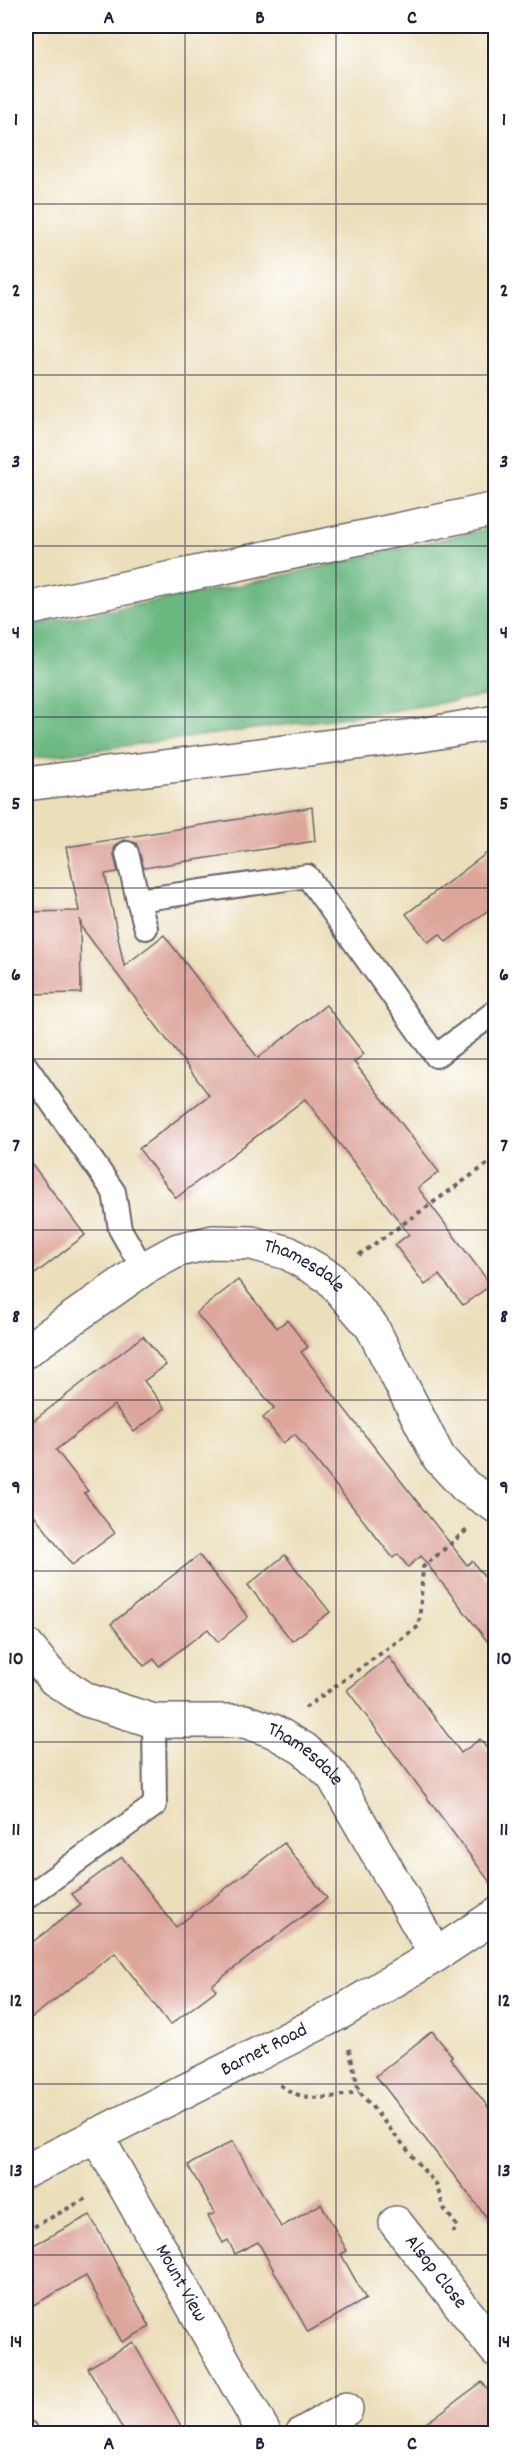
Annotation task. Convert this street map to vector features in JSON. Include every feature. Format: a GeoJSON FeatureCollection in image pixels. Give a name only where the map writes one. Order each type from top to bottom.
{"type":"FeatureCollection","features":[{"type":"Feature","properties":{"kind":"street"},"geometry":{"type":"LineString","coordinates":[[26,609],[495,508]]}},
{"type":"Feature","properties":{"kind":"street"},"geometry":{"type":"LineString","coordinates":[[26,784],[421,735],[495,722]]}},
{"type":"Feature","properties":{"kind":"street","name":"Thamesdale"},"geometry":{"type":"LineString","coordinates":[[26,1351],[143,1269],[178,1250],[213,1242],[252,1243],[288,1253],[329,1277],[372,1327],[439,1458],[466,1487],[495,1506]]}},
{"type":"Feature","properties":{"kind":"street","name":"Thamesdale"},"geometry":{"type":"LineString","coordinates":[[26,1645],[54,1679],[87,1700],[154,1720],[244,1721],[273,1731],[304,1749],[333,1776],[436,1955]]}},
{"type":"Feature","properties":{"kind":"street","name":"Barnet Road"},"geometry":{"type":"LineString","coordinates":[[26,2171],[340,2012],[436,1955],[495,1915]]}},
{"type":"Feature","properties":{"kind":"street","name":"Mount View"},"geometry":{"type":"LineString","coordinates":[[96,2135],[265,2433]]}},
{"type":"Feature","properties":{"kind":"street","name":"Alsop Close"},"geometry":{"type":"LineString","coordinates":[[396,2223],[495,2350]]}},
{"type":"Feature","properties":{"kind":"street"},"geometry":{"type":"LineString","coordinates":[[302,2433],[346,2409]]}},
{"type":"Feature","properties":{"kind":"lane"},"geometry":{"type":"LineString","coordinates":[[127,853],[146,928]]}},
{"type":"Feature","properties":{"kind":"lane"},"geometry":{"type":"LineString","coordinates":[[138,900],[307,876],[436,1056],[495,1011]]}},
{"type":"Feature","properties":{"kind":"lane"},"geometry":{"type":"LineString","coordinates":[[26,1066],[114,1192],[120,1228],[143,1269]]}},
{"type":"Feature","properties":{"kind":"lane"},"geometry":{"type":"LineString","coordinates":[[26,1898],[155,1805],[154,1720]]}},
{"type":"Feature","properties":{"kind":"path"},"geometry":{"type":"LineString","coordinates":[[329,1277],[495,1158]]}},
{"type":"Feature","properties":{"kind":"path"},"geometry":{"type":"LineString","coordinates":[[273,1731],[418,1626],[423,1567],[468,1529]]}},
{"type":"Feature","properties":{"kind":"path"},"geometry":{"type":"LineString","coordinates":[[26,1804],[31,1812]]}},
{"type":"Feature","properties":{"kind":"path"},"geometry":{"type":"LineString","coordinates":[[346,2038],[359,2091],[437,2186],[443,2206],[457,2226],[434,2271]]}},
{"type":"Feature","properties":{"kind":"path"},"geometry":{"type":"LineString","coordinates":[[275,2076],[280,2086],[298,2096],[315,2099],[339,2097],[359,2091]]}},
{"type":"Feature","properties":{"kind":"path"},"geometry":{"type":"LineString","coordinates":[[26,2230],[99,2192]]}},
{"type":"Feature","properties":{"kind":"green space"},"geometry":{"type":"Polygon","coordinates":[[[495,527],[495,694],[390,711],[26,759],[26,626],[242,585],[495,527]]]}},
{"type":"Feature","properties":{"kind":"building"},"geometry":{"type":"Polygon","coordinates":[[[312,807],[315,841],[144,868],[136,843],[125,840],[118,843],[114,849],[114,855],[118,872],[105,874],[124,966],[164,935],[258,1058],[326,1005],[364,1054],[354,1062],[439,1172],[418,1188],[491,1285],[463,1305],[439,1275],[425,1285],[395,1245],[409,1234],[305,1099],[176,1198],[139,1149],[209,1095],[82,928],[80,919],[81,993],[26,994],[26,912],[79,911],[66,847],[312,807]]]}},
{"type":"Feature","properties":{"kind":"building"},"geometry":{"type":"Polygon","coordinates":[[[495,847],[495,905],[446,942],[440,934],[428,942],[406,914],[495,847]]]}},
{"type":"Feature","properties":{"kind":"building"},"geometry":{"type":"Polygon","coordinates":[[[26,1156],[85,1235],[26,1281],[26,1156]]]}},
{"type":"Feature","properties":{"kind":"building"},"geometry":{"type":"Polygon","coordinates":[[[238,1280],[277,1328],[287,1320],[308,1347],[301,1352],[328,1388],[467,1565],[472,1561],[495,1590],[495,1651],[421,1556],[408,1567],[398,1554],[393,1558],[295,1434],[283,1443],[263,1418],[274,1408],[196,1313],[238,1280]]]}},
{"type":"Feature","properties":{"kind":"building"},"geometry":{"type":"Polygon","coordinates":[[[143,1336],[166,1365],[144,1381],[165,1408],[134,1432],[114,1405],[56,1450],[88,1491],[84,1493],[115,1533],[72,1565],[26,1504],[26,1411],[33,1421],[143,1336]]]}},
{"type":"Feature","properties":{"kind":"building"},"geometry":{"type":"Polygon","coordinates":[[[199,1555],[248,1617],[218,1642],[208,1629],[159,1666],[154,1659],[144,1666],[111,1624],[199,1555]]]}},
{"type":"Feature","properties":{"kind":"building"},"geometry":{"type":"Polygon","coordinates":[[[285,1555],[330,1612],[292,1641],[248,1585],[285,1555]]]}},
{"type":"Feature","properties":{"kind":"building"},"geometry":{"type":"Polygon","coordinates":[[[389,1657],[461,1753],[480,1739],[495,1760],[495,1889],[347,1690],[389,1657]]]}},
{"type":"Feature","properties":{"kind":"building"},"geometry":{"type":"Polygon","coordinates":[[[284,1843],[327,1898],[212,1985],[216,1990],[170,2025],[115,1953],[26,2022],[26,1947],[81,1905],[72,1894],[122,1857],[176,1927],[284,1843]]]}},
{"type":"Feature","properties":{"kind":"building"},"geometry":{"type":"Polygon","coordinates":[[[432,2031],[495,2116],[495,2228],[376,2076],[432,2031]]]}},
{"type":"Feature","properties":{"kind":"building"},"geometry":{"type":"Polygon","coordinates":[[[233,2141],[281,2227],[321,2204],[347,2251],[341,2254],[366,2299],[308,2332],[258,2242],[235,2254],[228,2240],[223,2243],[208,2216],[215,2213],[188,2165],[233,2141]]]}},
{"type":"Feature","properties":{"kind":"building"},"geometry":{"type":"Polygon","coordinates":[[[90,2215],[150,2327],[122,2342],[86,2276],[26,2309],[26,2249],[90,2215]]]}},
{"type":"Feature","properties":{"kind":"building"},"geometry":{"type":"Polygon","coordinates":[[[133,2342],[185,2433],[125,2433],[88,2368],[133,2342]]]}},
{"type":"Feature","properties":{"kind":"building"},"geometry":{"type":"Polygon","coordinates":[[[482,2382],[495,2400],[495,2433],[413,2433],[482,2382]]]}}]}
